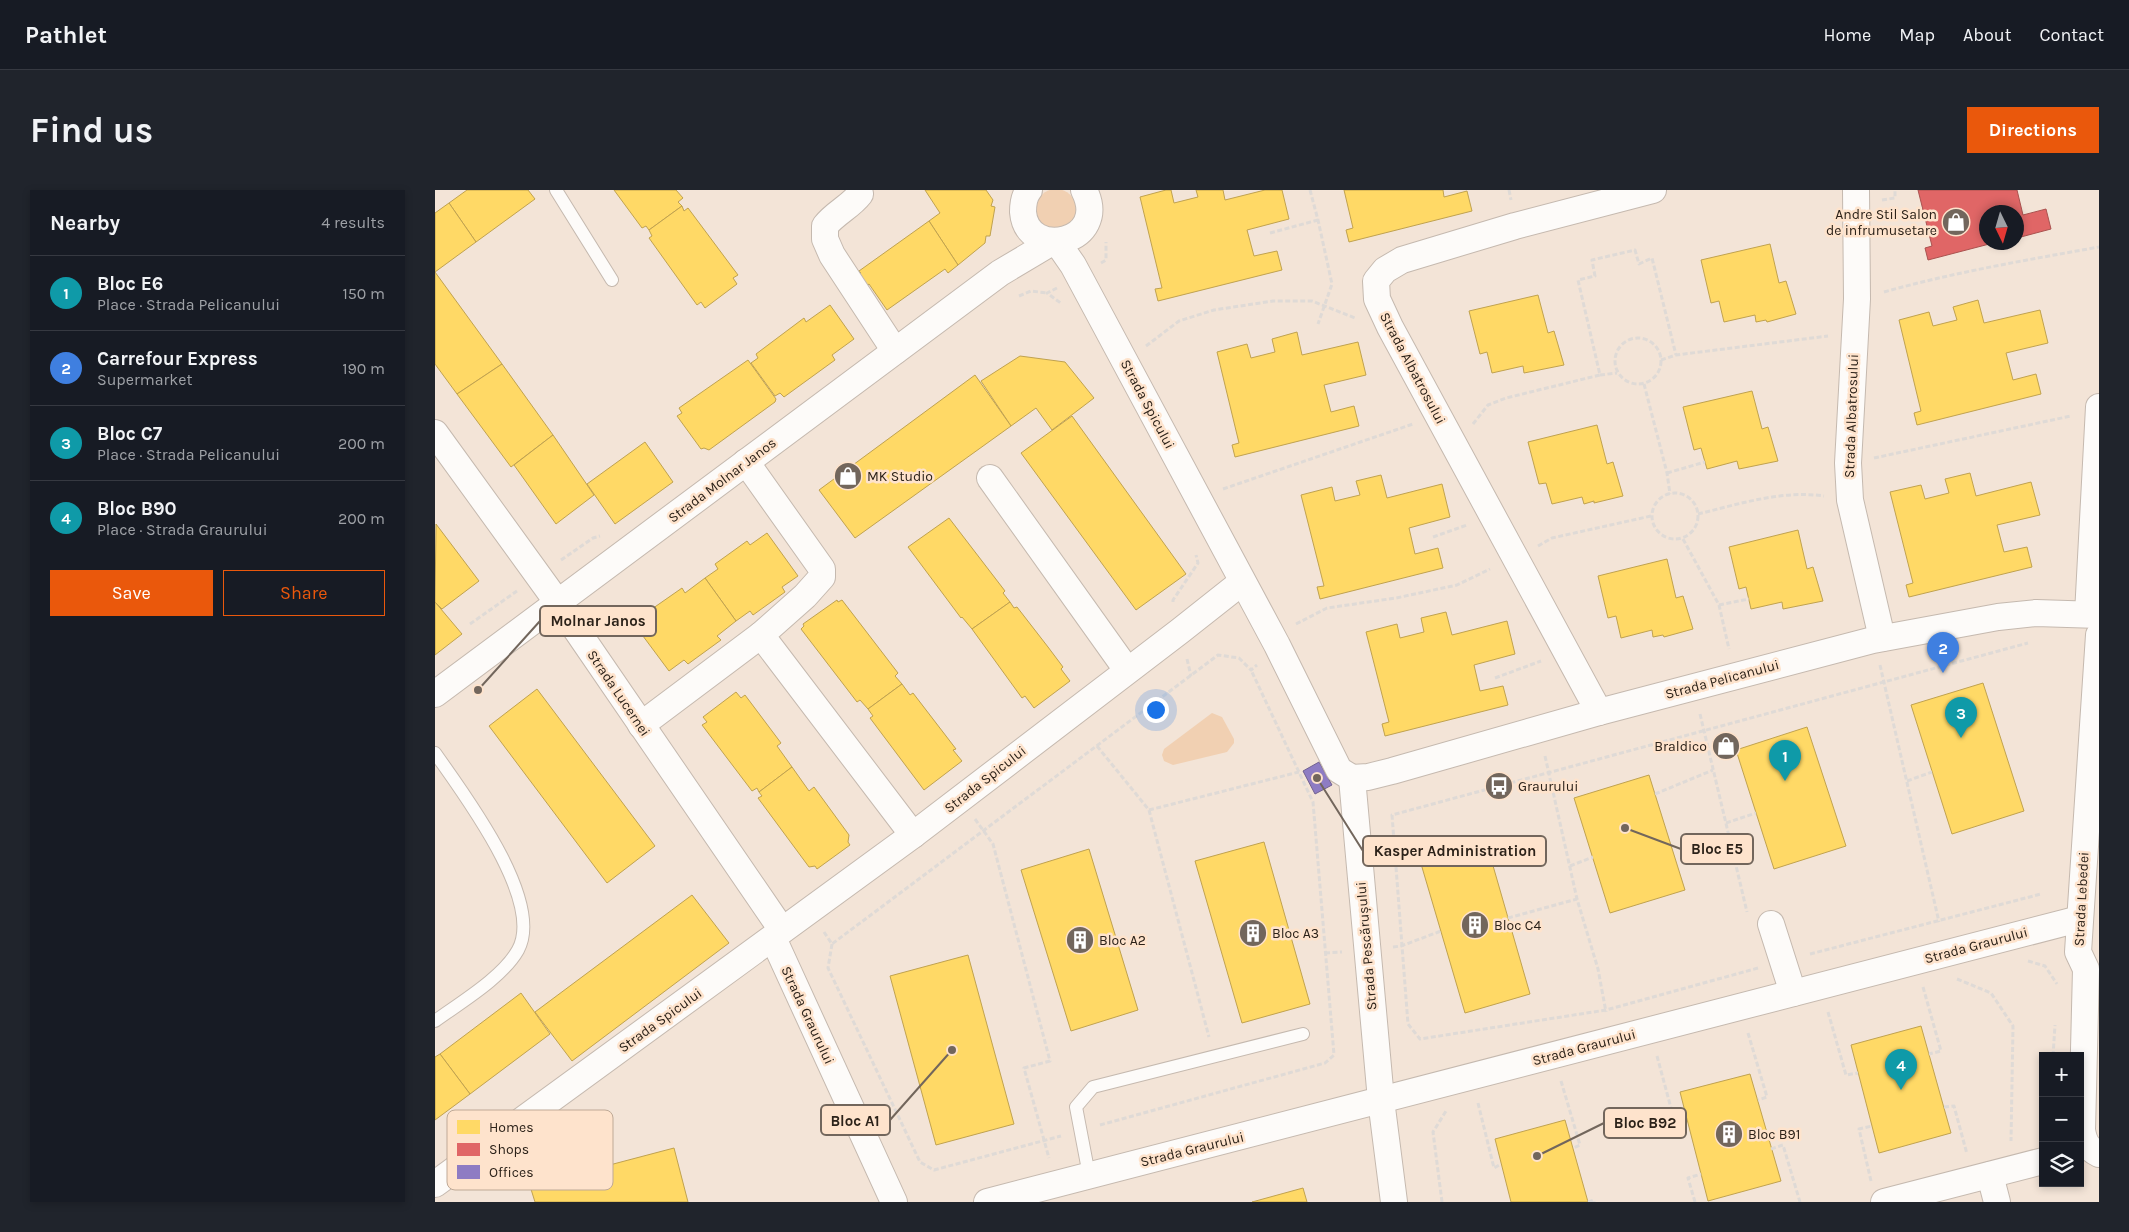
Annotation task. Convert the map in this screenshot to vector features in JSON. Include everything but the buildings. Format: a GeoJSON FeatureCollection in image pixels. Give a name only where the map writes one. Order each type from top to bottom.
{"type":"FeatureCollection","features":[{"type":"Feature","properties":{"kind":"street"},"geometry":{"type":"LineString","coordinates":[[859,190],[860,194],[853,203],[832,217],[825,226],[825,238],[832,255],[895,351]]}},
{"type":"Feature","properties":{"kind":"street","name":"Strada Albatrosului"},"geometry":{"type":"LineString","coordinates":[[1599,712],[1390,327],[1377,299],[1376,281],[1385,270],[1402,260],[1515,226],[1653,190]]}},
{"type":"Feature","properties":{"kind":"street","name":"Strada Albatrosului"},"geometry":{"type":"LineString","coordinates":[[1857,190],[1857,299],[1853,333],[1848,463],[1849,500],[1878,639]]}},
{"type":"Feature","properties":{"kind":"street"},"geometry":{"type":"LineString","coordinates":[[1073,265],[1083,229],[1088,220],[1088,193]]}},
{"type":"Feature","properties":{"kind":"street"},"geometry":{"type":"LineString","coordinates":[[1026,197],[1027,224],[1033,233],[1054,242]]}},
{"type":"Feature","properties":{"kind":"street"},"geometry":{"type":"LineString","coordinates":[[1009,266],[1026,197]]}},
{"type":"Feature","properties":{"kind":"street","name":"Strada Molnar Janos"},"geometry":{"type":"LineString","coordinates":[[435,694],[1009,266],[1054,242],[1067,240],[1083,229]]}},
{"type":"Feature","properties":{"kind":"street","name":"Strada Spicului"},"geometry":{"type":"LineString","coordinates":[[537,1110],[913,836],[1242,582],[1073,265],[1054,242]]}},
{"type":"Feature","properties":{"kind":"street","name":"Strada Lebedei"},"geometry":{"type":"LineString","coordinates":[[2090,1152],[2084,1141],[2082,1130],[2086,969],[2078,952],[2095,621],[2099,409]]}},
{"type":"Feature","properties":{"kind":"street","name":"Strada Lucernei"},"geometry":{"type":"LineString","coordinates":[[435,433],[558,603],[641,725],[778,934]]}},
{"type":"Feature","properties":{"kind":"street"},"geometry":{"type":"LineString","coordinates":[[641,725],[761,635],[805,596],[822,578],[821,569],[746,462]]}},
{"type":"Feature","properties":{"kind":"street"},"geometry":{"type":"LineString","coordinates":[[990,478],[1127,670]]}},
{"type":"Feature","properties":{"kind":"street"},"geometry":{"type":"LineString","coordinates":[[1242,582],[1277,645],[1339,770],[1352,778]]}},
{"type":"Feature","properties":{"kind":"street","name":"Strada Pelicanului"},"geometry":{"type":"LineString","coordinates":[[1352,778],[1368,777],[1393,771],[1599,712],[1878,639],[2037,613],[2095,621]]}},
{"type":"Feature","properties":{"kind":"street"},"geometry":{"type":"LineString","coordinates":[[761,635],[913,836]]}},
{"type":"Feature","properties":{"kind":"street","name":"Strada Pescărușului"},"geometry":{"type":"LineString","coordinates":[[1352,778],[1381,1100],[1395,1202]]}},
{"type":"Feature","properties":{"kind":"street","name":"Strada Graurului"},"geometry":{"type":"LineString","coordinates":[[987,1202],[1916,961],[1953,964],[2079,919]]}},
{"type":"Feature","properties":{"kind":"street"},"geometry":{"type":"LineString","coordinates":[[1760,922],[1782,961],[1793,993]]}},
{"type":"Feature","properties":{"kind":"street","name":"Strada Graurului"},"geometry":{"type":"LineString","coordinates":[[778,934],[894,1202]]}},
{"type":"Feature","properties":{"kind":"street"},"geometry":{"type":"LineString","coordinates":[[1878,1193],[1991,1174],[2039,1162]]}},
{"type":"Feature","properties":{"kind":"street"},"geometry":{"type":"LineString","coordinates":[[1991,1174],[1997,1202]]}},
{"type":"Feature","properties":{"kind":"street","name":"Strada Spicului"},"geometry":{"type":"LineString","coordinates":[[435,1184],[447,1175]]}},
{"type":"Feature","properties":{"kind":"lane"},"geometry":{"type":"LineString","coordinates":[[556,190],[612,280]]}},
{"type":"Feature","properties":{"kind":"lane"},"geometry":{"type":"LineString","coordinates":[[435,754],[464,794],[495,844],[518,893],[524,920],[519,948],[503,970],[435,1021]]}},
{"type":"Feature","properties":{"kind":"lane"},"geometry":{"type":"LineString","coordinates":[[1089,1175],[1079,1131],[1076,1107],[1093,1087],[1303,1034]]}},
{"type":"Feature","properties":{"kind":"path"},"geometry":{"type":"LineString","coordinates":[[1310,190],[1332,284],[1318,324]]}},
{"type":"Feature","properties":{"kind":"path"},"geometry":{"type":"LineString","coordinates":[[1270,233],[1318,220]]}},
{"type":"Feature","properties":{"kind":"path"},"geometry":{"type":"LineString","coordinates":[[1857,299],[1923,281],[2099,247]]}},
{"type":"Feature","properties":{"kind":"path"},"geometry":{"type":"LineString","coordinates":[[1600,375],[1578,280],[1595,276],[1592,260],[1635,250],[1639,264],[1652,258],[1676,355]]}},
{"type":"Feature","properties":{"kind":"path"},"geometry":{"type":"LineString","coordinates":[[1125,362],[1179,321],[1214,310],[1273,301],[1312,301],[1355,318],[1390,327]]}},
{"type":"Feature","properties":{"kind":"path"},"geometry":{"type":"LineString","coordinates":[[1661,360],[1676,355],[1853,333]]}},
{"type":"Feature","properties":{"kind":"path"},"geometry":{"type":"LineString","coordinates":[[1643,338],[1650,341],[1660,353],[1661,360],[1657,375],[1644,384],[1629,383],[1617,373],[1614,366],[1616,350],[1627,340],[1643,338]]}},
{"type":"Feature","properties":{"kind":"path"},"geometry":{"type":"LineString","coordinates":[[1455,447],[1488,405],[1513,396],[1600,375],[1617,373]]}},
{"type":"Feature","properties":{"kind":"path"},"geometry":{"type":"LineString","coordinates":[[1644,384],[1667,473],[1670,494]]}},
{"type":"Feature","properties":{"kind":"path"},"geometry":{"type":"LineString","coordinates":[[1848,463],[2099,409]]}},
{"type":"Feature","properties":{"kind":"path"},"geometry":{"type":"LineString","coordinates":[[1198,498],[1437,415]]}},
{"type":"Feature","properties":{"kind":"path"},"geometry":{"type":"LineString","coordinates":[[1667,473],[1705,462]]}},
{"type":"Feature","properties":{"kind":"path"},"geometry":{"type":"LineString","coordinates":[[1678,493],[1685,496],[1696,506],[1698,514],[1695,529],[1683,539],[1675,540],[1661,535],[1655,530],[1651,516],[1657,501],[1670,494],[1678,493]]}},
{"type":"Feature","properties":{"kind":"path"},"geometry":{"type":"LineString","coordinates":[[1698,514],[1747,502],[1801,494],[1849,500]]}},
{"type":"Feature","properties":{"kind":"path"},"geometry":{"type":"LineString","coordinates":[[1433,537],[1491,516]]}},
{"type":"Feature","properties":{"kind":"path"},"geometry":{"type":"LineString","coordinates":[[1251,670],[1297,624],[1327,608],[1396,598],[1457,585],[1552,538],[1651,516]]}},
{"type":"Feature","properties":{"kind":"path"},"geometry":{"type":"LineString","coordinates":[[1683,539],[1719,605],[1731,658],[1729,677]]}},
{"type":"Feature","properties":{"kind":"path"},"geometry":{"type":"LineString","coordinates":[[1719,605],[1749,599]]}},
{"type":"Feature","properties":{"kind":"path"},"geometry":{"type":"LineString","coordinates":[[1878,639],[1884,682],[1939,921],[1953,964],[1951,976],[1991,993],[2013,1026],[1991,1174]]}},
{"type":"Feature","properties":{"kind":"path"},"geometry":{"type":"LineString","coordinates":[[2036,641],[1392,815],[1408,1024],[1420,1040],[1606,1010],[1782,961],[2041,894]]}},
{"type":"Feature","properties":{"kind":"path"},"geometry":{"type":"LineString","coordinates":[[1495,678],[1567,652]]}},
{"type":"Feature","properties":{"kind":"path"},"geometry":{"type":"LineString","coordinates":[[1217,655],[1239,658],[1251,670],[1313,802],[1334,1055],[1325,1063],[934,1170],[920,1162],[828,968],[832,944],[1217,655]]}},
{"type":"Feature","properties":{"kind":"path"},"geometry":{"type":"LineString","coordinates":[[1693,687],[1726,823],[1760,922]]}},
{"type":"Feature","properties":{"kind":"path"},"geometry":{"type":"LineString","coordinates":[[1539,729],[1577,898],[1598,969],[1612,1040]]}},
{"type":"Feature","properties":{"kind":"path"},"geometry":{"type":"LineString","coordinates":[[1097,746],[1149,810],[1215,1057]]}},
{"type":"Feature","properties":{"kind":"path"},"geometry":{"type":"LineString","coordinates":[[1655,794],[1713,770]]}},
{"type":"Feature","properties":{"kind":"path"},"geometry":{"type":"LineString","coordinates":[[1149,810],[1299,772]]}},
{"type":"Feature","properties":{"kind":"path"},"geometry":{"type":"LineString","coordinates":[[1907,781],[1932,772]]}},
{"type":"Feature","properties":{"kind":"path"},"geometry":{"type":"LineString","coordinates":[[960,799],[993,844],[1050,1061],[1023,1068],[1056,1184]]}},
{"type":"Feature","properties":{"kind":"path"},"geometry":{"type":"LineString","coordinates":[[1726,823],[1756,813]]}},
{"type":"Feature","properties":{"kind":"path"},"geometry":{"type":"LineString","coordinates":[[1570,866],[1593,858]]}},
{"type":"Feature","properties":{"kind":"path"},"geometry":{"type":"LineString","coordinates":[[1508,918],[1577,898]]}},
{"type":"Feature","properties":{"kind":"path"},"geometry":{"type":"LineString","coordinates":[[809,911],[832,944]]}},
{"type":"Feature","properties":{"kind":"path"},"geometry":{"type":"LineString","coordinates":[[2019,958],[2045,966],[2058,985]]}},
{"type":"Feature","properties":{"kind":"path"},"geometry":{"type":"LineString","coordinates":[[1916,961],[1941,1051],[1929,1054]]}},
{"type":"Feature","properties":{"kind":"path"},"geometry":{"type":"LineString","coordinates":[[1823,985],[1827,1008],[1846,1075],[1858,1073]]}},
{"type":"Feature","properties":{"kind":"path"},"geometry":{"type":"LineString","coordinates":[[1742,1006],[1767,1097],[1757,1100]]}},
{"type":"Feature","properties":{"kind":"path"},"geometry":{"type":"LineString","coordinates":[[2053,1052],[2055,1020]]}},
{"type":"Feature","properties":{"kind":"path"},"geometry":{"type":"LineString","coordinates":[[1651,1030],[1675,1123],[1687,1120]]}},
{"type":"Feature","properties":{"kind":"path"},"geometry":{"type":"LineString","coordinates":[[1551,1081],[1561,1078],[1580,1145],[1573,1148]]}},
{"type":"Feature","properties":{"kind":"path"},"geometry":{"type":"LineString","coordinates":[[1469,1102],[1477,1099],[1494,1168],[1501,1164]]}},
{"type":"Feature","properties":{"kind":"path"},"geometry":{"type":"LineString","coordinates":[[1440,1108],[1449,1106]]}},
{"type":"Feature","properties":{"kind":"path"},"geometry":{"type":"LineString","coordinates":[[1944,1108],[1954,1106],[1991,1174]]}},
{"type":"Feature","properties":{"kind":"path"},"geometry":{"type":"LineString","coordinates":[[1442,1202],[1433,1132],[1446,1111],[1454,1108]]}},
{"type":"Feature","properties":{"kind":"path"},"geometry":{"type":"LineString","coordinates":[[1872,1126],[1859,1129],[1878,1193]]}},
{"type":"Feature","properties":{"kind":"path"},"geometry":{"type":"LineString","coordinates":[[1771,1149],[1783,1145],[1800,1202]]}},
{"type":"Feature","properties":{"kind":"path"},"geometry":{"type":"LineString","coordinates":[[1695,1202],[1688,1178],[1701,1174]]}},
{"type":"Feature","properties":{"kind":"path"},"geometry":{"type":"LineString","coordinates":[[1588,1202],[1594,1200],[1594,1202]]}},
{"type":"Feature","properties":{"kind":"shaded area"},"geometry":{"type":"Polygon","coordinates":[[[1060,189],[1067,192],[1073,198],[1076,209],[1075,217],[1067,226],[1060,229],[1052,229],[1045,226],[1037,217],[1036,205],[1039,198],[1048,190],[1060,189]]]}},
{"type":"Feature","properties":{"kind":"shaded area"},"geometry":{"type":"Polygon","coordinates":[[[1212,713],[1222,717],[1234,739],[1234,743],[1227,752],[1173,765],[1164,761],[1162,755],[1164,749],[1212,713]]]}},
{"type":"Feature","properties":{"kind":"place","name":"Andre Stil Salon de infrumusetare"},"geometry":{"type":"Point","coordinates":[1956,222]}},
{"type":"Feature","properties":{"kind":"place","name":"MK Studio"},"geometry":{"type":"Point","coordinates":[848,476]}},
{"type":"Feature","properties":{"kind":"place","name":"Carrefour Express"},"geometry":{"type":"Point","coordinates":[1943,673]}},
{"type":"Feature","properties":{"kind":"place","name":"Molnar Janos"},"geometry":{"type":"Point","coordinates":[478,690]}},
{"type":"Feature","properties":{"kind":"place","name":"Bloc C7"},"geometry":{"type":"Point","coordinates":[1961,738]}},
{"type":"Feature","properties":{"kind":"place","name":"Braldico"},"geometry":{"type":"Point","coordinates":[1726,746]}},
{"type":"Feature","properties":{"kind":"place","name":"Kasper Administration"},"geometry":{"type":"Point","coordinates":[1317,778]}},
{"type":"Feature","properties":{"kind":"place","name":"Bloc E6"},"geometry":{"type":"Point","coordinates":[1785,781]}},
{"type":"Feature","properties":{"kind":"place","name":"Graurului"},"geometry":{"type":"Point","coordinates":[1499,786]}},
{"type":"Feature","properties":{"kind":"place","name":"Bloc E5"},"geometry":{"type":"Point","coordinates":[1625,828]}},
{"type":"Feature","properties":{"kind":"place","name":"Bloc C4"},"geometry":{"type":"Point","coordinates":[1475,925]}},
{"type":"Feature","properties":{"kind":"place","name":"Bloc A3"},"geometry":{"type":"Point","coordinates":[1253,933]}},
{"type":"Feature","properties":{"kind":"place","name":"Bloc A2"},"geometry":{"type":"Point","coordinates":[1080,940]}},
{"type":"Feature","properties":{"kind":"place","name":"Bloc A1"},"geometry":{"type":"Point","coordinates":[952,1050]}},
{"type":"Feature","properties":{"kind":"place","name":"Bloc B90"},"geometry":{"type":"Point","coordinates":[1901,1090]}},
{"type":"Feature","properties":{"kind":"place","name":"Bloc B91"},"geometry":{"type":"Point","coordinates":[1729,1134]}},
{"type":"Feature","properties":{"kind":"place","name":"Bloc B92"},"geometry":{"type":"Point","coordinates":[1537,1156]}}]}
